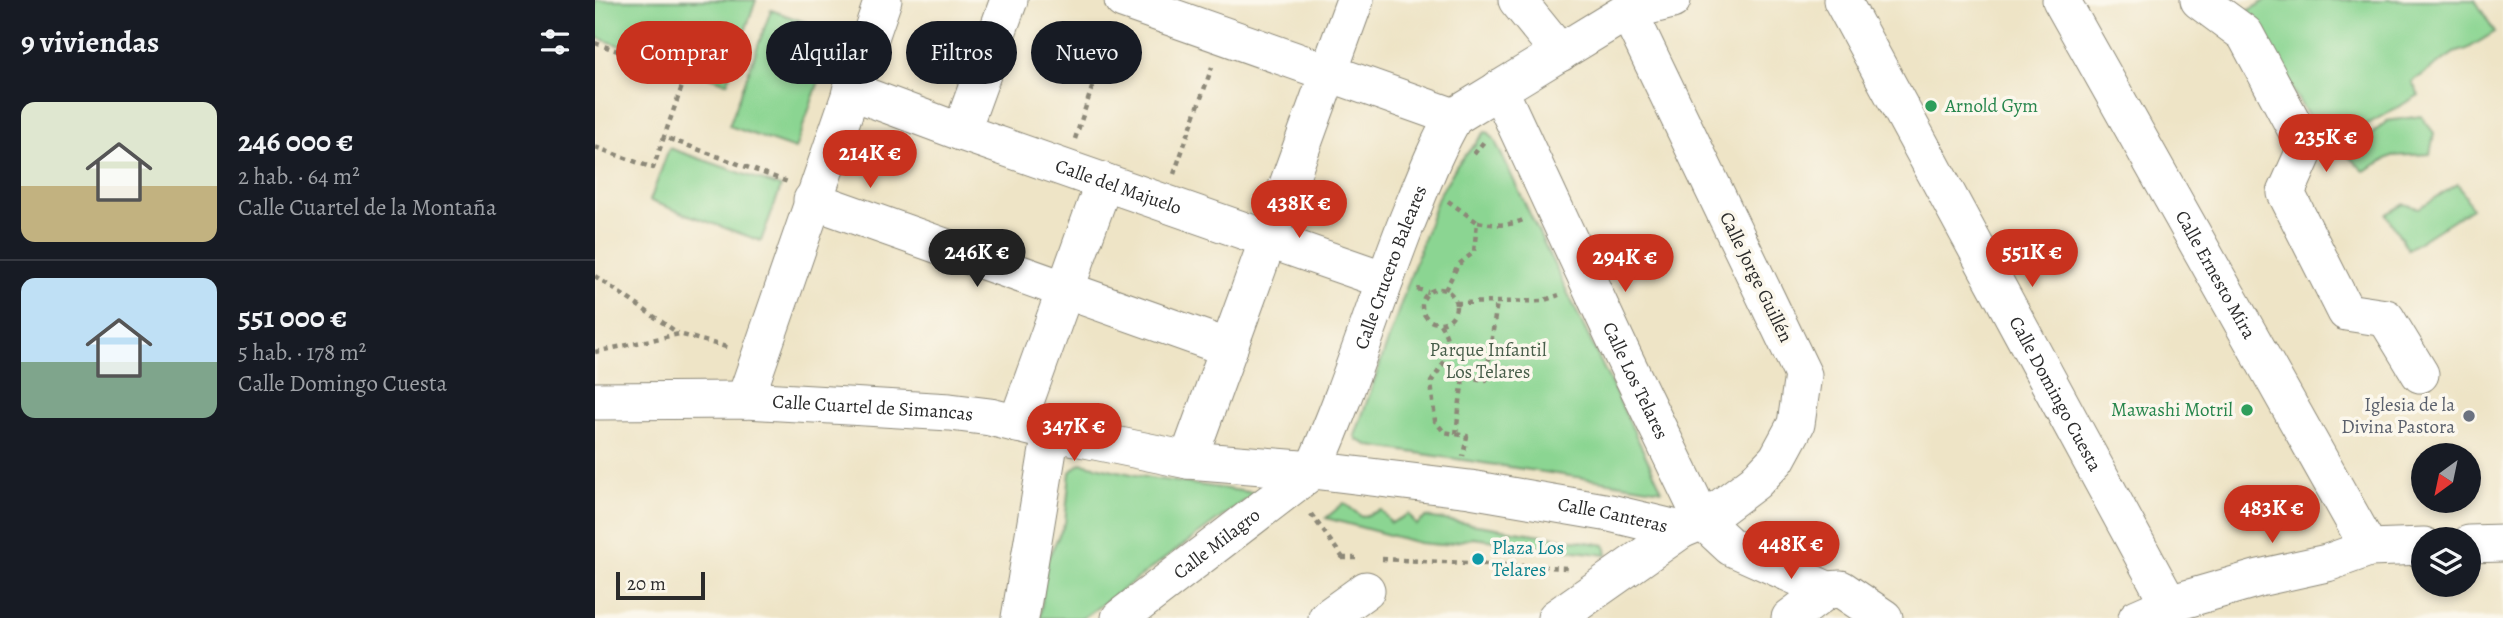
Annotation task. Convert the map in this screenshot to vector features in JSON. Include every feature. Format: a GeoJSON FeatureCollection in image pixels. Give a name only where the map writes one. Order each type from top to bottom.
{"type":"FeatureCollection","features":[{"type":"Feature","properties":{"kind":"street"},"geometry":{"type":"LineString","coordinates":[[745,400],[883,0]]}},
{"type":"Feature","properties":{"kind":"street"},"geometry":{"type":"LineString","coordinates":[[961,132],[1009,0]]}},
{"type":"Feature","properties":{"kind":"street"},"geometry":{"type":"LineString","coordinates":[[1188,460],[1355,0]]}},
{"type":"Feature","properties":{"kind":"street"},"geometry":{"type":"LineString","coordinates":[[1517,0],[1560,53]]}},
{"type":"Feature","properties":{"kind":"street","name":"Calle Crucero Baleares"},"geometry":{"type":"LineString","coordinates":[[1313,470],[1399,284],[1439,143],[1454,117],[1628,11],[1672,0]]}},
{"type":"Feature","properties":{"kind":"street","name":"Calle Domingo Cuesta"},"geometry":{"type":"LineString","coordinates":[[1842,0],[2153,611]]}},
{"type":"Feature","properties":{"kind":"street","name":"Calle Ernesto Mira"},"geometry":{"type":"LineString","coordinates":[[2061,0],[2369,548]]}},
{"type":"Feature","properties":{"kind":"street"},"geometry":{"type":"LineString","coordinates":[[2199,0],[2245,34],[2306,148],[2286,193],[2346,312],[2386,318],[2420,374]]}},
{"type":"Feature","properties":{"kind":"street"},"geometry":{"type":"LineString","coordinates":[[1119,9],[1188,11],[1223,36],[1454,117]]}},
{"type":"Feature","properties":{"kind":"street","name":"Calle Jorge Guillén"},"geometry":{"type":"LineString","coordinates":[[1556,618],[1755,482],[1777,459],[1796,424],[1803,375],[1628,11]]}},
{"type":"Feature","properties":{"kind":"street","name":"Calle Los Telares"},"geometry":{"type":"LineString","coordinates":[[1499,89],[1618,346],[1692,525]]}},
{"type":"Feature","properties":{"kind":"street","name":"Calle del Majuelo"},"geometry":{"type":"LineString","coordinates":[[851,91],[1065,169],[1399,284]]}},
{"type":"Feature","properties":{"kind":"street"},"geometry":{"type":"LineString","coordinates":[[1020,618],[1042,483],[1039,429],[1064,289],[1104,182]]}},
{"type":"Feature","properties":{"kind":"street"},"geometry":{"type":"LineString","coordinates":[[814,196],[909,235],[1229,348]]}},
{"type":"Feature","properties":{"kind":"street","name":"Calle Cuartel de Simancas"},"geometry":{"type":"LineString","coordinates":[[595,401],[745,400],[950,412],[1188,460],[1313,470]]}},
{"type":"Feature","properties":{"kind":"street"},"geometry":{"type":"LineString","coordinates":[[1039,429],[1020,433],[1030,447],[1042,483]]}},
{"type":"Feature","properties":{"kind":"street"},"geometry":{"type":"LineString","coordinates":[[1031,551],[1048,528],[1058,465],[1065,456],[1039,429]]}},
{"type":"Feature","properties":{"kind":"street","name":"Calle Canteras"},"geometry":{"type":"LineString","coordinates":[[1313,470],[1471,489],[1627,518],[1692,525]]}},
{"type":"Feature","properties":{"kind":"street","name":"Calle Milagro"},"geometry":{"type":"LineString","coordinates":[[1120,618],[1313,470]]}},
{"type":"Feature","properties":{"kind":"street"},"geometry":{"type":"LineString","coordinates":[[1627,518],[1641,542],[1640,552],[1632,564]]}},
{"type":"Feature","properties":{"kind":"street"},"geometry":{"type":"LineString","coordinates":[[1692,525],[1731,547],[1827,590],[1841,589],[1884,618]]}},
{"type":"Feature","properties":{"kind":"street"},"geometry":{"type":"LineString","coordinates":[[2481,544],[2503,543]]}},
{"type":"Feature","properties":{"kind":"street"},"geometry":{"type":"LineString","coordinates":[[2153,611],[2259,578],[2327,563],[2369,548],[2411,546]]}},
{"type":"Feature","properties":{"kind":"street"},"geometry":{"type":"LineString","coordinates":[[1327,618],[1364,569]]}},
{"type":"Feature","properties":{"kind":"street"},"geometry":{"type":"LineString","coordinates":[[1790,618],[1827,590]]}},
{"type":"Feature","properties":{"kind":"path"},"geometry":{"type":"LineString","coordinates":[[1065,169],[1119,9]]}},
{"type":"Feature","properties":{"kind":"path"},"geometry":{"type":"LineString","coordinates":[[1164,203],[1223,36]]}},
{"type":"Feature","properties":{"kind":"path"},"geometry":{"type":"LineString","coordinates":[[595,43],[686,75],[653,169],[595,147]]}},
{"type":"Feature","properties":{"kind":"path"},"geometry":{"type":"LineString","coordinates":[[664,137],[814,196]]}},
{"type":"Feature","properties":{"kind":"path"},"geometry":{"type":"LineString","coordinates":[[1470,158],[1488,137]]}},
{"type":"Feature","properties":{"kind":"path"},"geometry":{"type":"LineString","coordinates":[[1445,198],[1477,222],[1499,226],[1513,225],[1527,219]]}},
{"type":"Feature","properties":{"kind":"path"},"geometry":{"type":"LineString","coordinates":[[1445,290],[1458,265],[1474,252],[1477,222]]}},
{"type":"Feature","properties":{"kind":"path"},"geometry":{"type":"LineString","coordinates":[[595,276],[678,334],[735,350]]}},
{"type":"Feature","properties":{"kind":"path"},"geometry":{"type":"LineString","coordinates":[[1399,284],[1428,292],[1439,289],[1450,293],[1456,303],[1454,315],[1446,322],[1440,324],[1429,321],[1422,312],[1422,302],[1428,292]]}},
{"type":"Feature","properties":{"kind":"path"},"geometry":{"type":"LineString","coordinates":[[1456,303],[1542,301],[1567,292]]}},
{"type":"Feature","properties":{"kind":"path"},"geometry":{"type":"LineString","coordinates":[[1456,434],[1463,377],[1486,380],[1497,302]]}},
{"type":"Feature","properties":{"kind":"path"},"geometry":{"type":"LineString","coordinates":[[1440,324],[1449,337],[1447,358],[1430,382],[1436,421],[1444,432],[1467,436],[1462,464]]}},
{"type":"Feature","properties":{"kind":"path"},"geometry":{"type":"LineString","coordinates":[[595,352],[678,334]]}},
{"type":"Feature","properties":{"kind":"path"},"geometry":{"type":"LineString","coordinates":[[1323,530],[1342,558],[1364,569],[1578,569]]}},
{"type":"Feature","properties":{"kind":"green space"},"geometry":{"type":"Polygon","coordinates":[[[595,0],[756,0],[749,21],[616,21],[616,44],[595,37],[595,0]]]}},
{"type":"Feature","properties":{"kind":"green space"},"geometry":{"type":"Polygon","coordinates":[[[2267,0],[2475,0],[2495,32],[2467,49],[2454,53],[2412,82],[2419,95],[2327,147],[2245,12],[2267,0]]]}},
{"type":"Feature","properties":{"kind":"green space"},"geometry":{"type":"Polygon","coordinates":[[[771,10],[802,21],[767,21],[771,10]]]}},
{"type":"Feature","properties":{"kind":"green space"},"geometry":{"type":"Polygon","coordinates":[[[766,24],[766,84],[818,84],[795,149],[729,126],[744,84],[752,84],[752,62],[766,24]]]}},
{"type":"Feature","properties":{"kind":"green space"},"geometry":{"type":"Polygon","coordinates":[[[2421,116],[2434,133],[2430,154],[2392,156],[2364,171],[2343,151],[2349,140],[2371,135],[2387,121],[2421,116]]]}},
{"type":"Feature","properties":{"kind":"green space","name":"Parque Infantil Los Telares"},"geometry":{"type":"Polygon","coordinates":[[[1485,132],[1494,139],[1662,490],[1370,446],[1357,440],[1355,436],[1438,197],[1457,165],[1485,132]]]}},
{"type":"Feature","properties":{"kind":"green space"},"geometry":{"type":"Polygon","coordinates":[[[669,148],[781,187],[761,241],[650,201],[669,148]]]}},
{"type":"Feature","properties":{"kind":"green space"},"geometry":{"type":"Polygon","coordinates":[[[2458,184],[2472,208],[2408,249],[2386,214],[2404,204],[2419,208],[2458,184]]]}},
{"type":"Feature","properties":{"kind":"green space"},"geometry":{"type":"Polygon","coordinates":[[[1081,463],[1150,478],[1255,493],[1083,618],[1040,618],[1047,560],[1065,523],[1070,472],[1081,463]]]}},
{"type":"Feature","properties":{"kind":"green space"},"geometry":{"type":"Polygon","coordinates":[[[1344,503],[1362,517],[1381,510],[1391,523],[1409,514],[1416,525],[1426,517],[1605,545],[1607,555],[1473,538],[1441,545],[1419,543],[1326,518],[1344,503]]]}},
{"type":"Feature","properties":{"kind":"place","name":"Arnold Gym"},"geometry":{"type":"Point","coordinates":[1931,106]}},
{"type":"Feature","properties":{"kind":"place","name":"Mawashi Motril"},"geometry":{"type":"Point","coordinates":[2247,410]}},
{"type":"Feature","properties":{"kind":"place","name":"Iglesia de la Divina Pastora"},"geometry":{"type":"Point","coordinates":[2469,416]}},
{"type":"Feature","properties":{"kind":"place","name":"Plaza Los Telares"},"geometry":{"type":"Point","coordinates":[1478,559]}}]}
